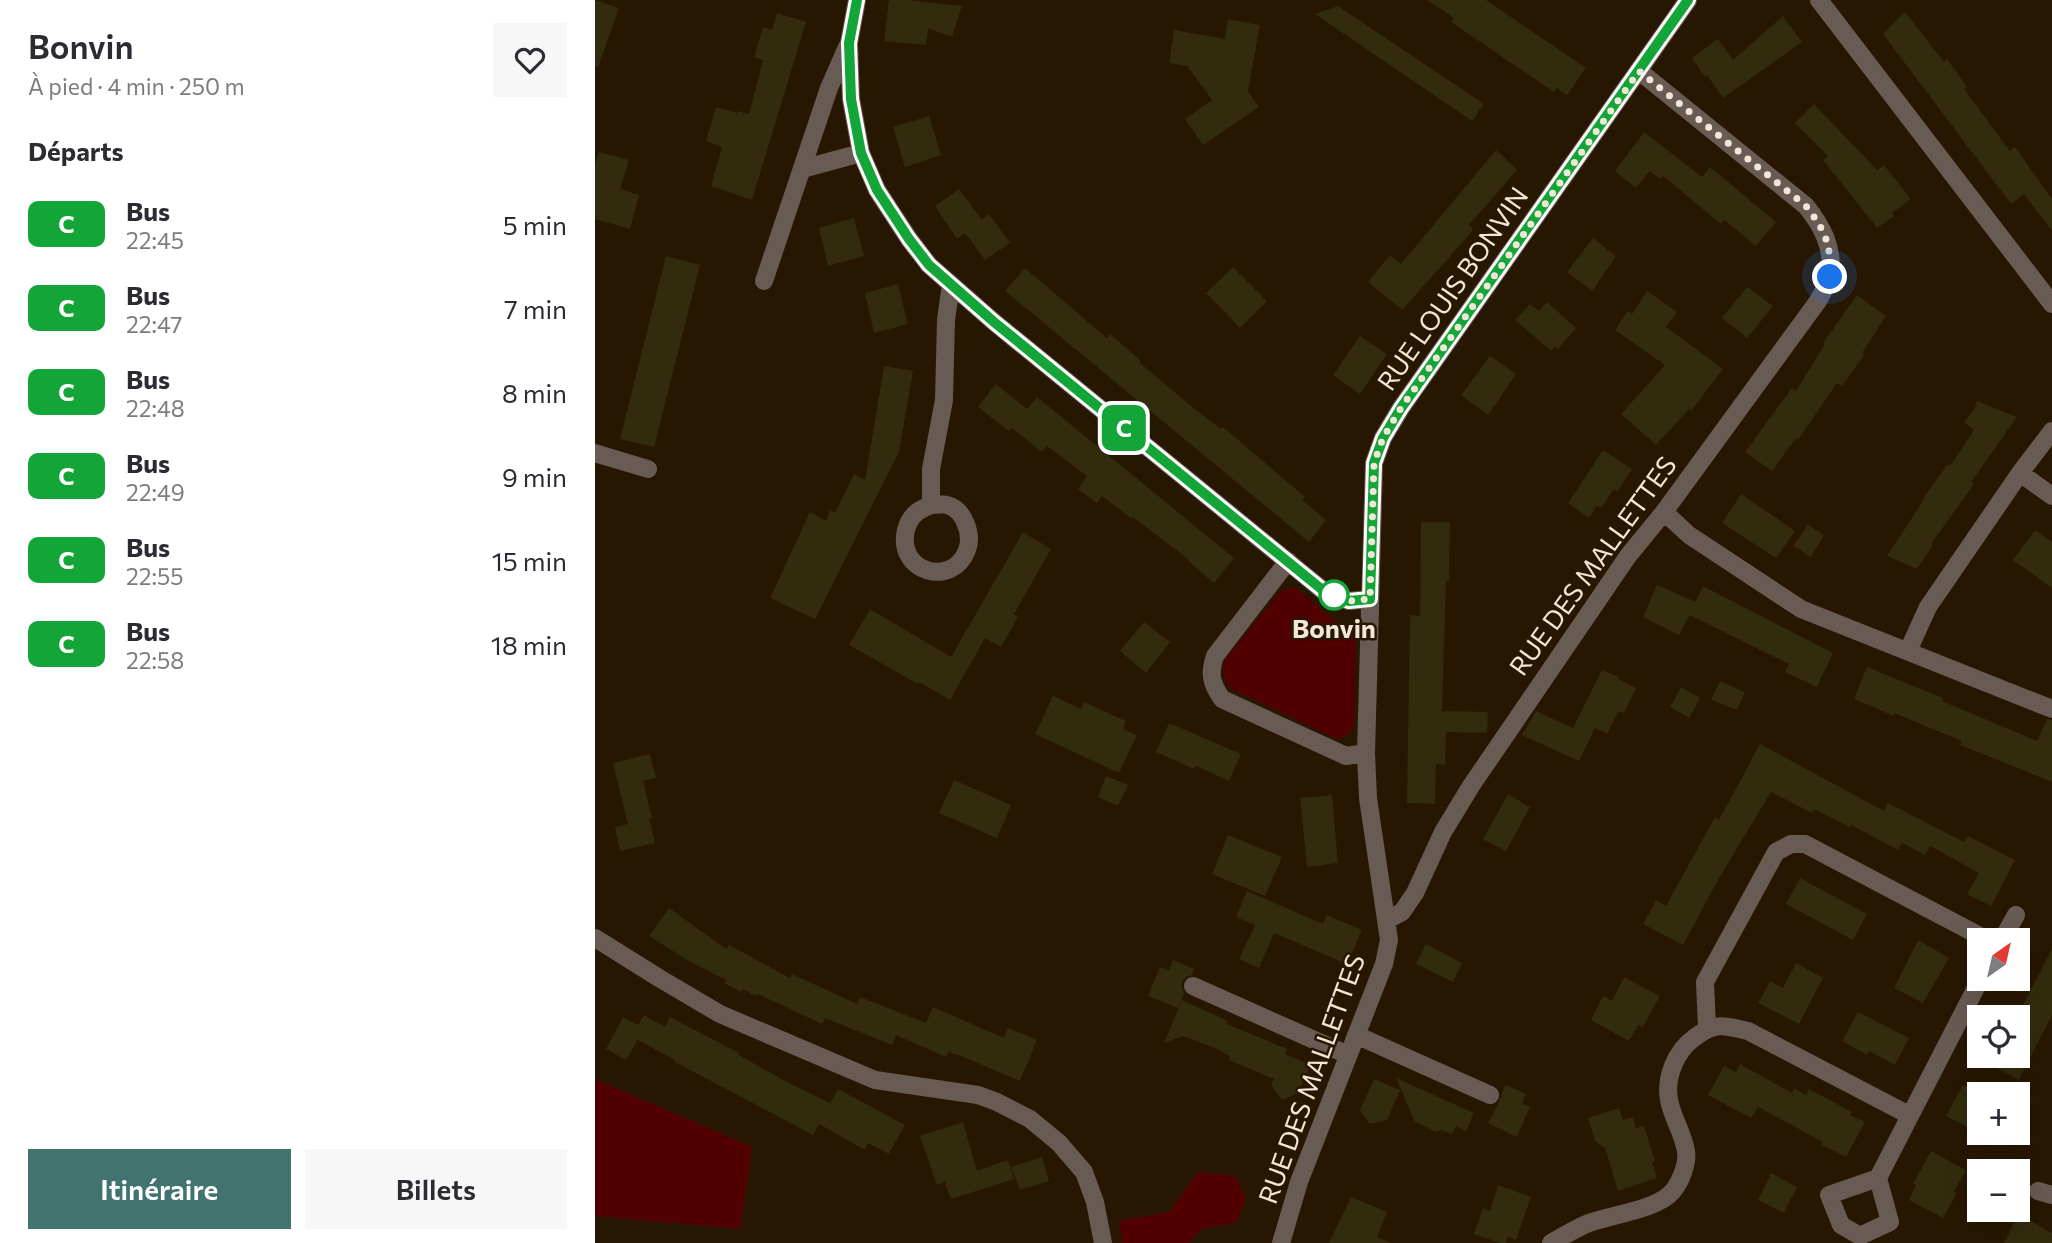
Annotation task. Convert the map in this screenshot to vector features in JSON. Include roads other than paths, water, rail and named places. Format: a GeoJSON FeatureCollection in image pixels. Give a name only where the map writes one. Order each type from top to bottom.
{"type":"FeatureCollection","features":[{"type":"Feature","properties":{"kind":"street"},"geometry":{"type":"LineString","coordinates":[[857,0],[849,43],[851,99],[861,153],[877,190],[929,265],[1013,338],[1325,592],[1349,601],[1370,599]]}},
{"type":"Feature","properties":{"kind":"street"},"geometry":{"type":"LineString","coordinates":[[1639,71],[1688,0]]}},
{"type":"Feature","properties":{"kind":"street"},"geometry":{"type":"LineString","coordinates":[[1819,0],[2052,304]]}},
{"type":"Feature","properties":{"kind":"street"},"geometry":{"type":"LineString","coordinates":[[764,281],[829,88],[849,43]]}},
{"type":"Feature","properties":{"kind":"street","name":"RUE DES MALLETTES"},"geometry":{"type":"LineString","coordinates":[[1281,1243],[1299,1182],[1384,964],[1389,940],[1387,920],[1402,912],[1415,893],[1443,832],[1471,786],[1628,556],[1664,512],[1818,301],[1830,277],[1831,254],[1822,226],[1806,206],[1639,71]]}},
{"type":"Feature","properties":{"kind":"street","name":"RUE LOUIS BONVIN"},"geometry":{"type":"LineString","coordinates":[[1387,920],[1368,798],[1366,753],[1374,463],[1383,438],[1401,408],[1639,71]]}},
{"type":"Feature","properties":{"kind":"street"},"geometry":{"type":"LineString","coordinates":[[802,169],[861,153]]}},
{"type":"Feature","properties":{"kind":"street"},"geometry":{"type":"LineString","coordinates":[[931,505],[931,470],[944,400],[946,320],[951,284]]}},
{"type":"Feature","properties":{"kind":"street"},"geometry":{"type":"LineString","coordinates":[[1908,651],[1928,607],[2052,431]]}},
{"type":"Feature","properties":{"kind":"street"},"geometry":{"type":"LineString","coordinates":[[595,453],[648,469]]}},
{"type":"Feature","properties":{"kind":"street"},"geometry":{"type":"LineString","coordinates":[[2020,473],[2052,496]]}},
{"type":"Feature","properties":{"kind":"street"},"geometry":{"type":"LineString","coordinates":[[1664,512],[1689,535],[1801,609],[2052,709]]}},
{"type":"Feature","properties":{"kind":"street"},"geometry":{"type":"LineString","coordinates":[[1288,561],[1215,656],[1210,671],[1212,685],[1222,699],[1346,756],[1366,753]]}},
{"type":"Feature","properties":{"kind":"street"},"geometry":{"type":"LineString","coordinates":[[1707,1028],[1705,982],[1776,852],[1791,844],[1805,844],[1967,928]]}},
{"type":"Feature","properties":{"kind":"street"},"geometry":{"type":"LineString","coordinates":[[2009,928],[2016,915]]}},
{"type":"Feature","properties":{"kind":"street"},"geometry":{"type":"LineString","coordinates":[[595,938],[720,1014],[875,1080],[978,1096],[997,1102],[1030,1119],[1059,1143],[1084,1172],[1095,1202],[1103,1243]]}},
{"type":"Feature","properties":{"kind":"street"},"geometry":{"type":"LineString","coordinates":[[1193,986],[1348,1055]]}},
{"type":"Feature","properties":{"kind":"street"},"geometry":{"type":"LineString","coordinates":[[1878,1178],[1974,991]]}},
{"type":"Feature","properties":{"kind":"street"},"geometry":{"type":"LineString","coordinates":[[1551,1243],[1588,1223],[1662,1201],[1674,1190],[1683,1174],[1686,1152],[1669,1098],[1669,1078],[1681,1051],[1688,1042],[1707,1028],[1725,1025],[1748,1031],[1909,1115]]}},
{"type":"Feature","properties":{"kind":"street"},"geometry":{"type":"LineString","coordinates":[[1356,1035],[1490,1095]]}},
{"type":"Feature","properties":{"kind":"place","name":"Bonvin"},"geometry":{"type":"Point","coordinates":[1334,595]}}]}
